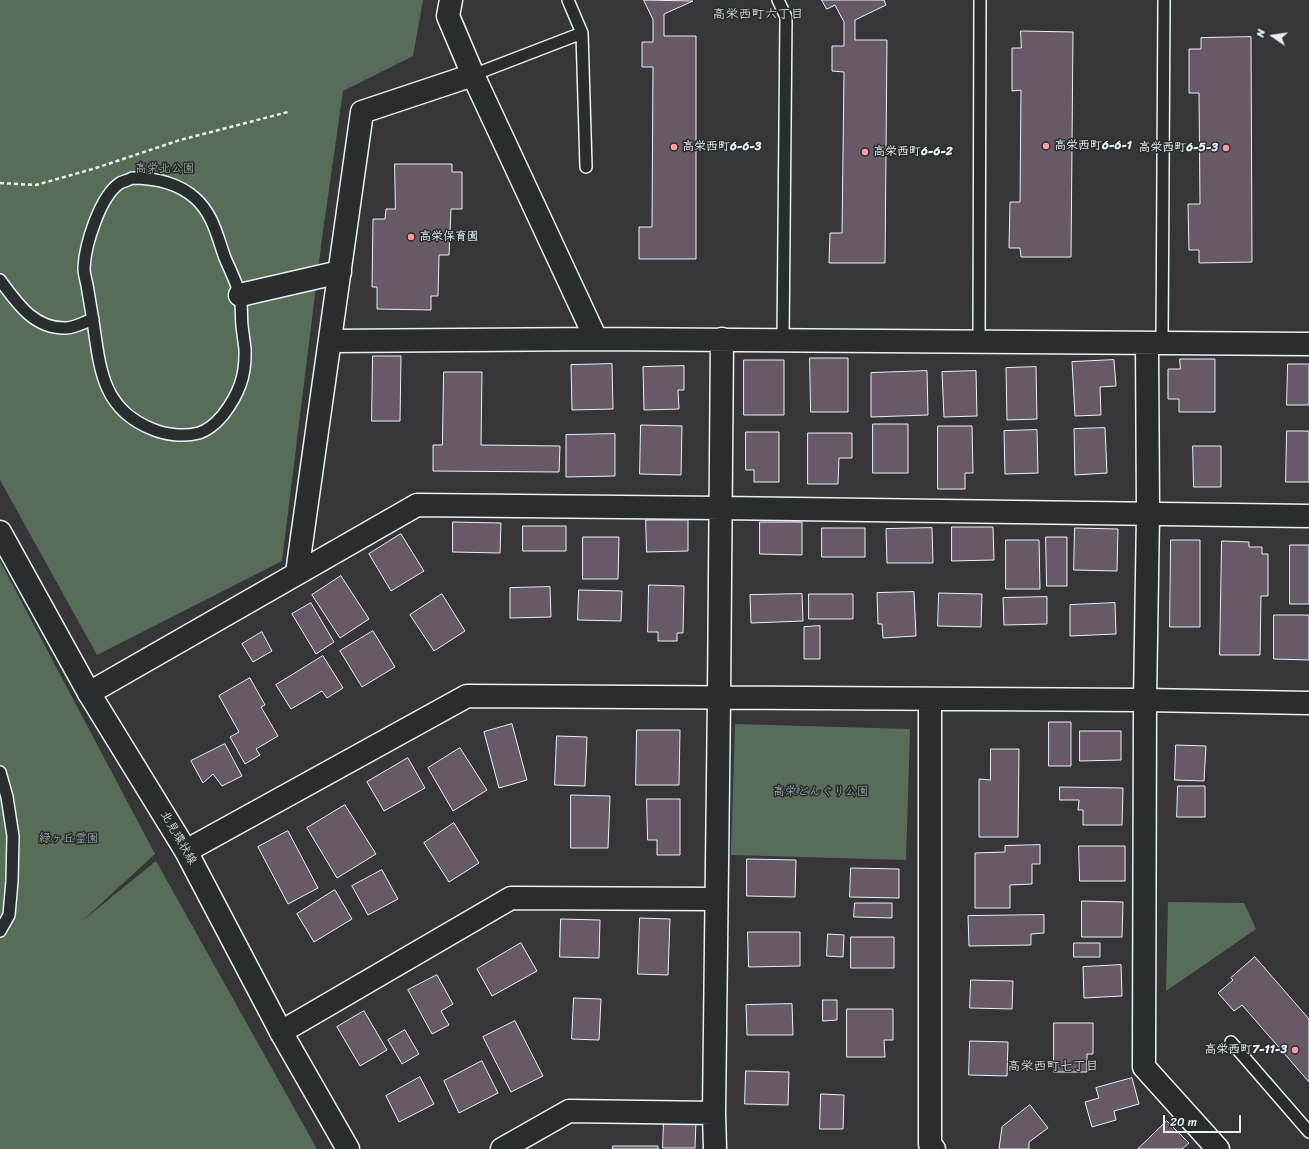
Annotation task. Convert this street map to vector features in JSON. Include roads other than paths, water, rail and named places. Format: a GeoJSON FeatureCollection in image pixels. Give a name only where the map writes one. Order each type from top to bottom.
{"type":"FeatureCollection","features":[{"type":"Feature","properties":{"kind":"street"},"geometry":{"type":"LineString","coordinates":[[451,0],[448,16],[473,75],[596,339]]}},
{"type":"Feature","properties":{"kind":"street"},"geometry":{"type":"LineString","coordinates":[[297,573],[362,112],[473,75]]}},
{"type":"Feature","properties":{"kind":"street"},"geometry":{"type":"LineString","coordinates":[[240,295],[340,272]]}},
{"type":"Feature","properties":{"kind":"street"},"geometry":{"type":"LineString","coordinates":[[330,341],[596,339],[1309,344]]}},
{"type":"Feature","properties":{"kind":"street"},"geometry":{"type":"LineString","coordinates":[[715,1149],[714,1113],[722,340]]}},
{"type":"Feature","properties":{"kind":"street"},"geometry":{"type":"LineString","coordinates":[[1154,344],[1148,514],[1145,700],[1144,1067],[1218,1149]]}},
{"type":"Feature","properties":{"kind":"street"},"geometry":{"type":"LineString","coordinates":[[89,693],[418,505],[1309,516]]}},
{"type":"Feature","properties":{"kind":"street","name":"北見環状線"},"geometry":{"type":"LineString","coordinates":[[0,532],[89,693],[186,851],[281,1032],[348,1149]]}},
{"type":"Feature","properties":{"kind":"street"},"geometry":{"type":"LineString","coordinates":[[186,851],[467,696],[930,700],[1145,700],[1309,703]]}},
{"type":"Feature","properties":{"kind":"street"},"geometry":{"type":"LineString","coordinates":[[930,700],[930,1144],[934,1149]]}},
{"type":"Feature","properties":{"kind":"street"},"geometry":{"type":"LineString","coordinates":[[281,1032],[511,898],[716,899]]}},
{"type":"Feature","properties":{"kind":"street"},"geometry":{"type":"LineString","coordinates":[[502,1149],[569,1111],[714,1113]]}},
{"type":"Feature","properties":{"kind":"lane"},"geometry":{"type":"LineString","coordinates":[[568,0],[582,33],[586,167]]}},
{"type":"Feature","properties":{"kind":"lane"},"geometry":{"type":"LineString","coordinates":[[778,0],[786,17],[783,340]]}},
{"type":"Feature","properties":{"kind":"lane"},"geometry":{"type":"LineString","coordinates":[[979,342],[980,0]]}},
{"type":"Feature","properties":{"kind":"lane"},"geometry":{"type":"LineString","coordinates":[[1154,344],[1164,0]]}},
{"type":"Feature","properties":{"kind":"lane"},"geometry":{"type":"LineString","coordinates":[[473,75],[582,33]]}},
{"type":"Feature","properties":{"kind":"lane"},"geometry":{"type":"LineString","coordinates":[[132,178],[153,179],[179,188],[194,198],[204,208],[213,222],[240,295],[245,350],[242,377],[238,392],[231,404],[218,420],[209,428],[199,433],[171,434],[157,431],[140,424],[126,414],[112,397],[103,379],[84,269],[88,240],[97,215],[108,197],[119,184],[132,178]]}},
{"type":"Feature","properties":{"kind":"lane"},"geometry":{"type":"LineString","coordinates":[[0,280],[21,308],[42,323],[67,328],[93,319]]}},
{"type":"Feature","properties":{"kind":"lane"},"geometry":{"type":"LineString","coordinates":[[0,772],[7,797],[13,836],[12,881],[9,915],[0,932]]}},
{"type":"Feature","properties":{"kind":"lane"},"geometry":{"type":"LineString","coordinates":[[1231,1042],[1309,1132]]}},
{"type":"Feature","properties":{"kind":"place","name":"高栄西町6-6-1"},"geometry":{"type":"Point","coordinates":[1046,146]}},
{"type":"Feature","properties":{"kind":"place","name":"高栄西町6-6-3"},"geometry":{"type":"Point","coordinates":[674,147]}},
{"type":"Feature","properties":{"kind":"place","name":"高栄西町6-5-3"},"geometry":{"type":"Point","coordinates":[1226,148]}},
{"type":"Feature","properties":{"kind":"place","name":"高栄西町6-6-2"},"geometry":{"type":"Point","coordinates":[865,152]}},
{"type":"Feature","properties":{"kind":"place","name":"高栄保育園"},"geometry":{"type":"Point","coordinates":[411,237]}},
{"type":"Feature","properties":{"kind":"place","name":"高栄西町7-11-3"},"geometry":{"type":"Point","coordinates":[1295,1050]}},
{"type":"Feature","properties":{"kind":"district","name":"高栄西町六丁目"},"geometry":{"type":"Point","coordinates":[758,15]}},
{"type":"Feature","properties":{"kind":"district","name":"高栄西町七丁目"},"geometry":{"type":"Point","coordinates":[1053,1067]}},
{"type":"Feature","properties":{"kind":"park label","name":"高栄北公園"},"geometry":{"type":"Point","coordinates":[165,169]}},
{"type":"Feature","properties":{"kind":"park label","name":"高栄どんぐり公園"},"geometry":{"type":"Point","coordinates":[821,792]}},
{"type":"Feature","properties":{"kind":"park label","name":"緑ヶ丘霊園"},"geometry":{"type":"Point","coordinates":[69,839]}}]}
